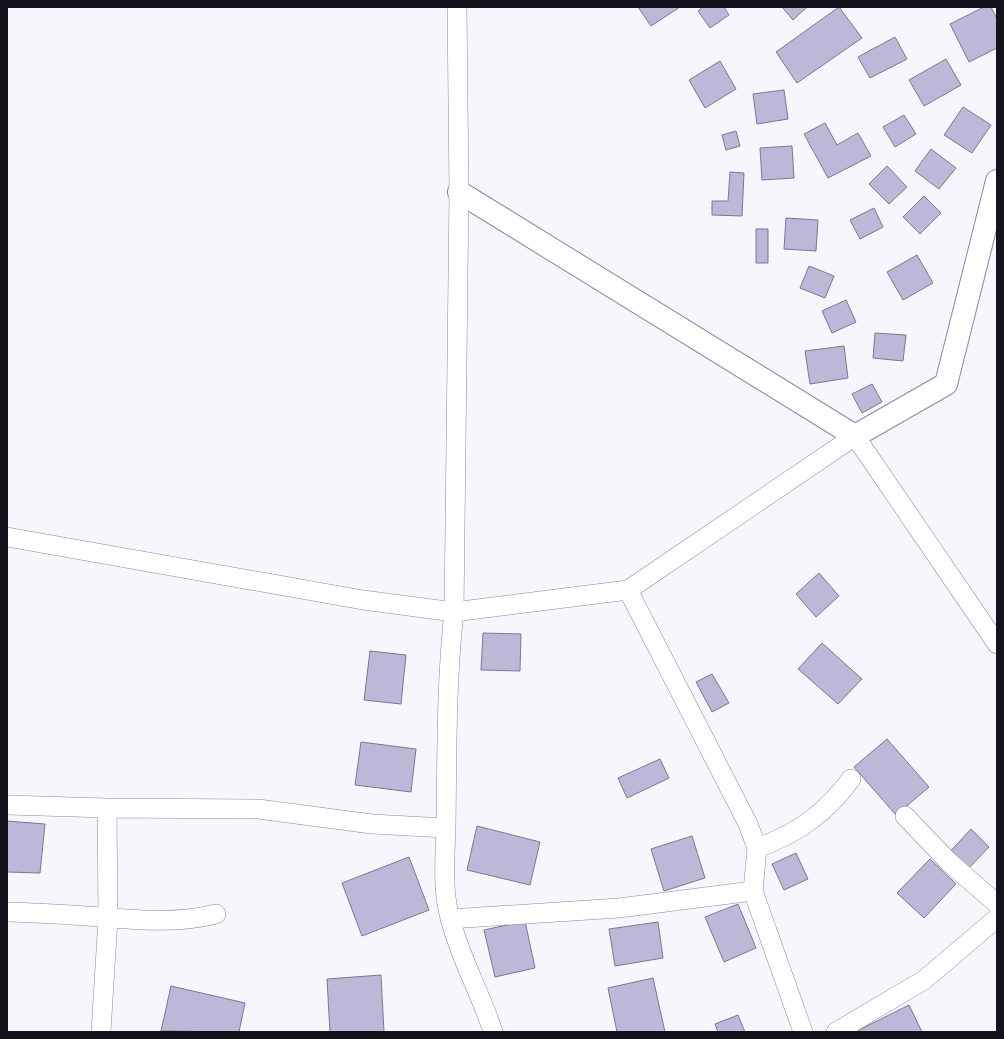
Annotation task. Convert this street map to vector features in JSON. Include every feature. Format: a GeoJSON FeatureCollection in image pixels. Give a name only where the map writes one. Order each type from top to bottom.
{"type":"FeatureCollection","features":[{"type":"Feature","properties":{"kind":"street"},"geometry":{"type":"LineString","coordinates":[[457,7],[459,192],[454,612],[448,695],[446,828],[444,854],[450,919],[493,1032]]}},
{"type":"Feature","properties":{"kind":"street"},"geometry":{"type":"LineString","coordinates":[[7,537],[363,600],[454,612],[628,590],[855,436],[946,384],[997,181]]}},
{"type":"Feature","properties":{"kind":"street"},"geometry":{"type":"LineString","coordinates":[[459,192],[855,436],[997,644]]}},
{"type":"Feature","properties":{"kind":"street"},"geometry":{"type":"LineString","coordinates":[[628,590],[748,824],[757,848],[753,892],[804,1032]]}},
{"type":"Feature","properties":{"kind":"street"},"geometry":{"type":"LineString","coordinates":[[757,848],[771,843],[805,825],[820,814],[837,799],[851,779]]}},
{"type":"Feature","properties":{"kind":"street"},"geometry":{"type":"LineString","coordinates":[[7,805],[258,810],[372,824],[446,828]]}},
{"type":"Feature","properties":{"kind":"street"},"geometry":{"type":"LineString","coordinates":[[101,1032],[108,918],[107,808]]}},
{"type":"Feature","properties":{"kind":"street"},"geometry":{"type":"LineString","coordinates":[[905,816],[949,862],[997,904]]}},
{"type":"Feature","properties":{"kind":"street"},"geometry":{"type":"LineString","coordinates":[[450,919],[620,908],[753,892]]}},
{"type":"Feature","properties":{"kind":"street"},"geometry":{"type":"LineString","coordinates":[[7,912],[164,921],[201,918],[216,914]]}},
{"type":"Feature","properties":{"kind":"street"},"geometry":{"type":"LineString","coordinates":[[836,1032],[924,980],[997,918]]}},
{"type":"Feature","properties":{"kind":"building"},"geometry":{"type":"Polygon","coordinates":[[[638,7],[680,7],[651,26],[638,7]]]}},
{"type":"Feature","properties":{"kind":"building"},"geometry":{"type":"Polygon","coordinates":[[[703,7],[724,7],[729,15],[710,28],[698,11],[703,7]]]}},
{"type":"Feature","properties":{"kind":"building"},"geometry":{"type":"Polygon","coordinates":[[[782,7],[807,7],[793,20],[782,7]]]}},
{"type":"Feature","properties":{"kind":"building"},"geometry":{"type":"Polygon","coordinates":[[[839,7],[862,38],[797,83],[776,52],[839,7]]]}},
{"type":"Feature","properties":{"kind":"building"},"geometry":{"type":"Polygon","coordinates":[[[984,7],[991,7],[997,19],[997,48],[969,62],[950,24],[984,7]]]}},
{"type":"Feature","properties":{"kind":"building"},"geometry":{"type":"Polygon","coordinates":[[[895,37],[907,59],[870,78],[858,57],[895,37]]]}},
{"type":"Feature","properties":{"kind":"building"},"geometry":{"type":"Polygon","coordinates":[[[946,59],[961,85],[924,106],[909,80],[946,59]]]}},
{"type":"Feature","properties":{"kind":"building"},"geometry":{"type":"Polygon","coordinates":[[[720,61],[736,89],[705,108],[689,80],[720,61]]]}},
{"type":"Feature","properties":{"kind":"building"},"geometry":{"type":"Polygon","coordinates":[[[784,90],[788,119],[757,124],[753,94],[784,90]]]}},
{"type":"Feature","properties":{"kind":"building"},"geometry":{"type":"Polygon","coordinates":[[[963,107],[991,125],[972,153],[944,135],[963,107]]]}},
{"type":"Feature","properties":{"kind":"building"},"geometry":{"type":"Polygon","coordinates":[[[904,115],[916,134],[895,147],[883,127],[904,115]]]}},
{"type":"Feature","properties":{"kind":"building"},"geometry":{"type":"Polygon","coordinates":[[[825,123],[837,145],[858,133],[871,156],[828,178],[804,134],[825,123]]]}},
{"type":"Feature","properties":{"kind":"building"},"geometry":{"type":"Polygon","coordinates":[[[736,131],[740,146],[726,150],[722,135],[736,131]]]}},
{"type":"Feature","properties":{"kind":"building"},"geometry":{"type":"Polygon","coordinates":[[[792,146],[794,178],[762,180],[760,148],[792,146]]]}},
{"type":"Feature","properties":{"kind":"building"},"geometry":{"type":"Polygon","coordinates":[[[931,149],[956,168],[939,189],[915,171],[931,149]]]}},
{"type":"Feature","properties":{"kind":"building"},"geometry":{"type":"Polygon","coordinates":[[[887,166],[907,187],[889,204],[869,184],[887,166]]]}},
{"type":"Feature","properties":{"kind":"building"},"geometry":{"type":"Polygon","coordinates":[[[730,172],[744,173],[742,216],[712,215],[712,201],[728,201],[730,172]]]}},
{"type":"Feature","properties":{"kind":"building"},"geometry":{"type":"Polygon","coordinates":[[[924,196],[941,213],[920,234],[903,217],[924,196]]]}},
{"type":"Feature","properties":{"kind":"building"},"geometry":{"type":"Polygon","coordinates":[[[874,208],[883,227],[860,239],[850,220],[874,208]]]}},
{"type":"Feature","properties":{"kind":"building"},"geometry":{"type":"Polygon","coordinates":[[[786,218],[818,220],[816,251],[784,249],[786,218]]]}},
{"type":"Feature","properties":{"kind":"building"},"geometry":{"type":"Polygon","coordinates":[[[756,229],[768,229],[768,263],[756,263],[756,229]]]}},
{"type":"Feature","properties":{"kind":"building"},"geometry":{"type":"Polygon","coordinates":[[[917,255],[933,283],[903,300],[887,272],[917,255]]]}},
{"type":"Feature","properties":{"kind":"building"},"geometry":{"type":"Polygon","coordinates":[[[809,266],[834,276],[825,298],[800,288],[809,266]]]}},
{"type":"Feature","properties":{"kind":"building"},"geometry":{"type":"Polygon","coordinates":[[[846,300],[856,322],[832,333],[822,311],[846,300]]]}},
{"type":"Feature","properties":{"kind":"building"},"geometry":{"type":"Polygon","coordinates":[[[875,333],[906,335],[903,361],[873,358],[875,333]]]}},
{"type":"Feature","properties":{"kind":"building"},"geometry":{"type":"Polygon","coordinates":[[[844,346],[848,378],[810,384],[805,351],[844,346]]]}},
{"type":"Feature","properties":{"kind":"building"},"geometry":{"type":"Polygon","coordinates":[[[872,384],[882,402],[862,413],[852,394],[872,384]]]}},
{"type":"Feature","properties":{"kind":"building"},"geometry":{"type":"Polygon","coordinates":[[[819,573],[839,596],[816,617],[796,594],[819,573]]]}},
{"type":"Feature","properties":{"kind":"building"},"geometry":{"type":"Polygon","coordinates":[[[483,633],[521,634],[520,671],[481,670],[483,633]]]}},
{"type":"Feature","properties":{"kind":"building"},"geometry":{"type":"Polygon","coordinates":[[[822,643],[862,679],[838,704],[798,669],[822,643]]]}},
{"type":"Feature","properties":{"kind":"building"},"geometry":{"type":"Polygon","coordinates":[[[370,651],[406,655],[401,704],[364,700],[370,651]]]}},
{"type":"Feature","properties":{"kind":"building"},"geometry":{"type":"Polygon","coordinates":[[[712,674],[729,703],[712,712],[696,682],[712,674]]]}},
{"type":"Feature","properties":{"kind":"building"},"geometry":{"type":"Polygon","coordinates":[[[887,739],[929,787],[896,815],[854,767],[887,739]]]}},
{"type":"Feature","properties":{"kind":"building"},"geometry":{"type":"Polygon","coordinates":[[[361,742],[416,749],[411,792],[355,785],[361,742]]]}},
{"type":"Feature","properties":{"kind":"building"},"geometry":{"type":"Polygon","coordinates":[[[660,759],[669,778],[627,798],[618,778],[660,759]]]}},
{"type":"Feature","properties":{"kind":"building"},"geometry":{"type":"Polygon","coordinates":[[[7,821],[45,824],[40,873],[7,872],[7,821]]]}},
{"type":"Feature","properties":{"kind":"building"},"geometry":{"type":"Polygon","coordinates":[[[477,826],[540,842],[530,885],[467,870],[477,826]]]}},
{"type":"Feature","properties":{"kind":"building"},"geometry":{"type":"Polygon","coordinates":[[[971,829],[989,847],[963,874],[945,857],[971,829]]]}},
{"type":"Feature","properties":{"kind":"building"},"geometry":{"type":"Polygon","coordinates":[[[692,836],[705,878],[664,891],[651,849],[692,836]]]}},
{"type":"Feature","properties":{"kind":"building"},"geometry":{"type":"Polygon","coordinates":[[[796,853],[808,879],[784,890],[772,864],[796,853]]]}},
{"type":"Feature","properties":{"kind":"building"},"geometry":{"type":"Polygon","coordinates":[[[409,857],[429,910],[362,936],[342,883],[409,857]]]}},
{"type":"Feature","properties":{"kind":"building"},"geometry":{"type":"Polygon","coordinates":[[[930,859],[956,884],[924,918],[897,893],[930,859]]]}},
{"type":"Feature","properties":{"kind":"building"},"geometry":{"type":"Polygon","coordinates":[[[738,904],[756,948],[724,962],[705,917],[738,904]]]}},
{"type":"Feature","properties":{"kind":"building"},"geometry":{"type":"Polygon","coordinates":[[[525,921],[535,968],[495,977],[484,930],[525,921]]]}},
{"type":"Feature","properties":{"kind":"building"},"geometry":{"type":"Polygon","coordinates":[[[658,922],[663,958],[615,966],[609,929],[658,922]]]}},
{"type":"Feature","properties":{"kind":"building"},"geometry":{"type":"Polygon","coordinates":[[[381,975],[384,1032],[330,1032],[327,979],[381,975]]]}},
{"type":"Feature","properties":{"kind":"building"},"geometry":{"type":"Polygon","coordinates":[[[653,978],[665,1032],[617,1032],[608,988],[653,978]]]}},
{"type":"Feature","properties":{"kind":"building"},"geometry":{"type":"Polygon","coordinates":[[[171,986],[245,1003],[239,1032],[161,1031],[171,986]]]}},
{"type":"Feature","properties":{"kind":"building"},"geometry":{"type":"Polygon","coordinates":[[[909,1005],[922,1032],[860,1032],[859,1030],[909,1005]]]}},
{"type":"Feature","properties":{"kind":"building"},"geometry":{"type":"Polygon","coordinates":[[[738,1015],[745,1032],[718,1032],[715,1024],[738,1015]]]}}]}
